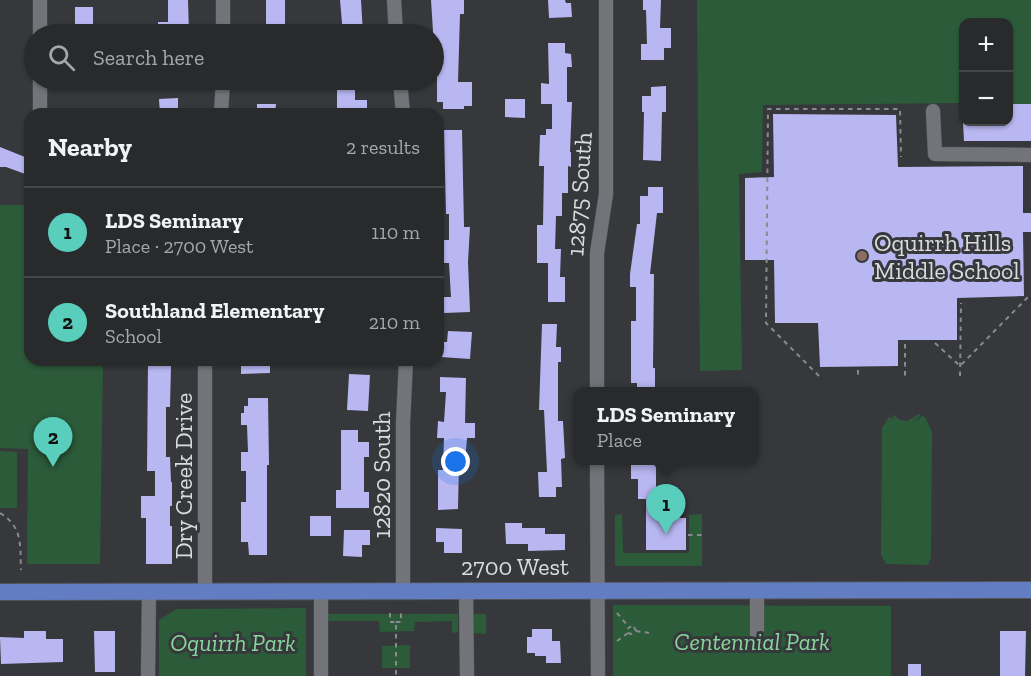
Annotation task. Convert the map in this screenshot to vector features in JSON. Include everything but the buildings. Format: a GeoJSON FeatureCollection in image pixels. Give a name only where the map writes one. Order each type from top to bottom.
{"type":"FeatureCollection","features":[{"type":"Feature","properties":{"kind":"main road","name":"2700 West"},"geometry":{"type":"LineString","coordinates":[[0,592],[1031,590]]}},
{"type":"Feature","properties":{"kind":"street"},"geometry":{"type":"LineString","coordinates":[[40,0],[40,24]]}},
{"type":"Feature","properties":{"kind":"street"},"geometry":{"type":"LineString","coordinates":[[223,0],[223,24]]}},
{"type":"Feature","properties":{"kind":"street"},"geometry":{"type":"LineString","coordinates":[[394,0],[395,24]]}},
{"type":"Feature","properties":{"kind":"street","name":"12875 South"},"geometry":{"type":"LineString","coordinates":[[597,387],[597,253],[606,186],[606,0]]}},
{"type":"Feature","properties":{"kind":"street"},"geometry":{"type":"LineString","coordinates":[[40,90],[40,108]]}},
{"type":"Feature","properties":{"kind":"street"},"geometry":{"type":"LineString","coordinates":[[221,108],[222,90]]}},
{"type":"Feature","properties":{"kind":"street"},"geometry":{"type":"LineString","coordinates":[[401,90],[402,108]]}},
{"type":"Feature","properties":{"kind":"street"},"geometry":{"type":"LineString","coordinates":[[933,111],[935,154],[1031,155]]}},
{"type":"Feature","properties":{"kind":"street","name":"Dry Creek Drive"},"geometry":{"type":"LineString","coordinates":[[205,366],[205,592]]}},
{"type":"Feature","properties":{"kind":"street","name":"12820 South"},"geometry":{"type":"LineString","coordinates":[[403,590],[403,423],[406,366]]}},
{"type":"Feature","properties":{"kind":"street"},"geometry":{"type":"LineString","coordinates":[[597,465],[598,676]]}},
{"type":"Feature","properties":{"kind":"street"},"geometry":{"type":"LineString","coordinates":[[466,590],[467,676]]}},
{"type":"Feature","properties":{"kind":"street"},"geometry":{"type":"LineString","coordinates":[[756,636],[757,590]]}},
{"type":"Feature","properties":{"kind":"street"},"geometry":{"type":"LineString","coordinates":[[321,591],[321,676]]}},
{"type":"Feature","properties":{"kind":"street"},"geometry":{"type":"LineString","coordinates":[[148,676],[149,592]]}},
{"type":"Feature","properties":{"kind":"path"},"geometry":{"type":"LineString","coordinates":[[819,376],[766,323],[768,109],[900,109],[901,157]]}},
{"type":"Feature","properties":{"kind":"path"},"geometry":{"type":"LineString","coordinates":[[960,366],[1031,294]]}},
{"type":"Feature","properties":{"kind":"path"},"geometry":{"type":"LineString","coordinates":[[960,376],[961,303]]}},
{"type":"Feature","properties":{"kind":"path"},"geometry":{"type":"LineString","coordinates":[[935,343],[960,366]]}},
{"type":"Feature","properties":{"kind":"path"},"geometry":{"type":"LineString","coordinates":[[905,344],[905,376]]}},
{"type":"Feature","properties":{"kind":"path"},"geometry":{"type":"LineString","coordinates":[[858,370],[858,376]]}},
{"type":"Feature","properties":{"kind":"path"},"geometry":{"type":"LineString","coordinates":[[0,513],[14,524],[18,533],[21,570]]}},
{"type":"Feature","properties":{"kind":"path"},"geometry":{"type":"LineString","coordinates":[[688,535],[705,535]]}},
{"type":"Feature","properties":{"kind":"path"},"geometry":{"type":"LineString","coordinates":[[390,613],[390,622],[401,622],[401,613]]}},
{"type":"Feature","properties":{"kind":"path"},"geometry":{"type":"LineString","coordinates":[[617,613],[628,626],[628,633]]}},
{"type":"Feature","properties":{"kind":"path"},"geometry":{"type":"LineString","coordinates":[[396,622],[396,676]]}},
{"type":"Feature","properties":{"kind":"path"},"geometry":{"type":"LineString","coordinates":[[628,626],[634,626],[636,632]]}},
{"type":"Feature","properties":{"kind":"path"},"geometry":{"type":"LineString","coordinates":[[617,641],[628,633],[649,633]]}},
{"type":"Feature","properties":{"kind":"green space"},"geometry":{"type":"Polygon","coordinates":[[[697,0],[1031,0],[1031,104],[1013,104],[1013,18],[959,18],[959,103],[763,105],[762,172],[739,174],[742,370],[700,371],[697,0]]]}},
{"type":"Feature","properties":{"kind":"green space"},"geometry":{"type":"Polygon","coordinates":[[[0,205],[24,205],[24,366],[103,366],[100,564],[27,564],[28,449],[0,448],[0,205]]]}},
{"type":"Feature","properties":{"kind":"green space"},"geometry":{"type":"Polygon","coordinates":[[[894,415],[900,420],[907,421],[921,415],[912,423],[922,416],[925,417],[932,432],[931,557],[928,565],[886,564],[881,555],[882,428],[889,417],[894,419],[892,416],[894,415]]]}},
{"type":"Feature","properties":{"kind":"green space"},"geometry":{"type":"Polygon","coordinates":[[[0,451],[17,452],[17,508],[0,508],[0,451]]]}},
{"type":"Feature","properties":{"kind":"green space"},"geometry":{"type":"Polygon","coordinates":[[[622,514],[623,553],[689,553],[689,515],[702,514],[702,566],[615,566],[615,515],[622,514]]]}},
{"type":"Feature","properties":{"kind":"green space","name":"Centennial Park"},"geometry":{"type":"Polygon","coordinates":[[[613,605],[891,606],[891,676],[613,676],[613,605]]]}},
{"type":"Feature","properties":{"kind":"green space","name":"Oquirrh Park"},"geometry":{"type":"Polygon","coordinates":[[[306,608],[306,676],[159,676],[159,620],[176,609],[306,608]]]}},
{"type":"Feature","properties":{"kind":"green space"},"geometry":{"type":"Polygon","coordinates":[[[328,614],[458,614],[458,632],[452,633],[452,621],[415,622],[414,631],[380,632],[379,621],[328,621],[328,614]]]}},
{"type":"Feature","properties":{"kind":"green space"},"geometry":{"type":"Polygon","coordinates":[[[472,614],[486,614],[486,634],[472,633],[472,614]]]}},
{"type":"Feature","properties":{"kind":"green space"},"geometry":{"type":"Polygon","coordinates":[[[410,645],[410,668],[382,668],[382,646],[410,645]]]}},
{"type":"Feature","properties":{"kind":"place","name":"Oquirrh Hills Middle School"},"geometry":{"type":"Point","coordinates":[862,256]}},
{"type":"Feature","properties":{"kind":"place","name":"Southland Elementary"},"geometry":{"type":"Point","coordinates":[53,467]}},
{"type":"Feature","properties":{"kind":"place","name":"LDS Seminary"},"geometry":{"type":"Point","coordinates":[666,534]}}]}
